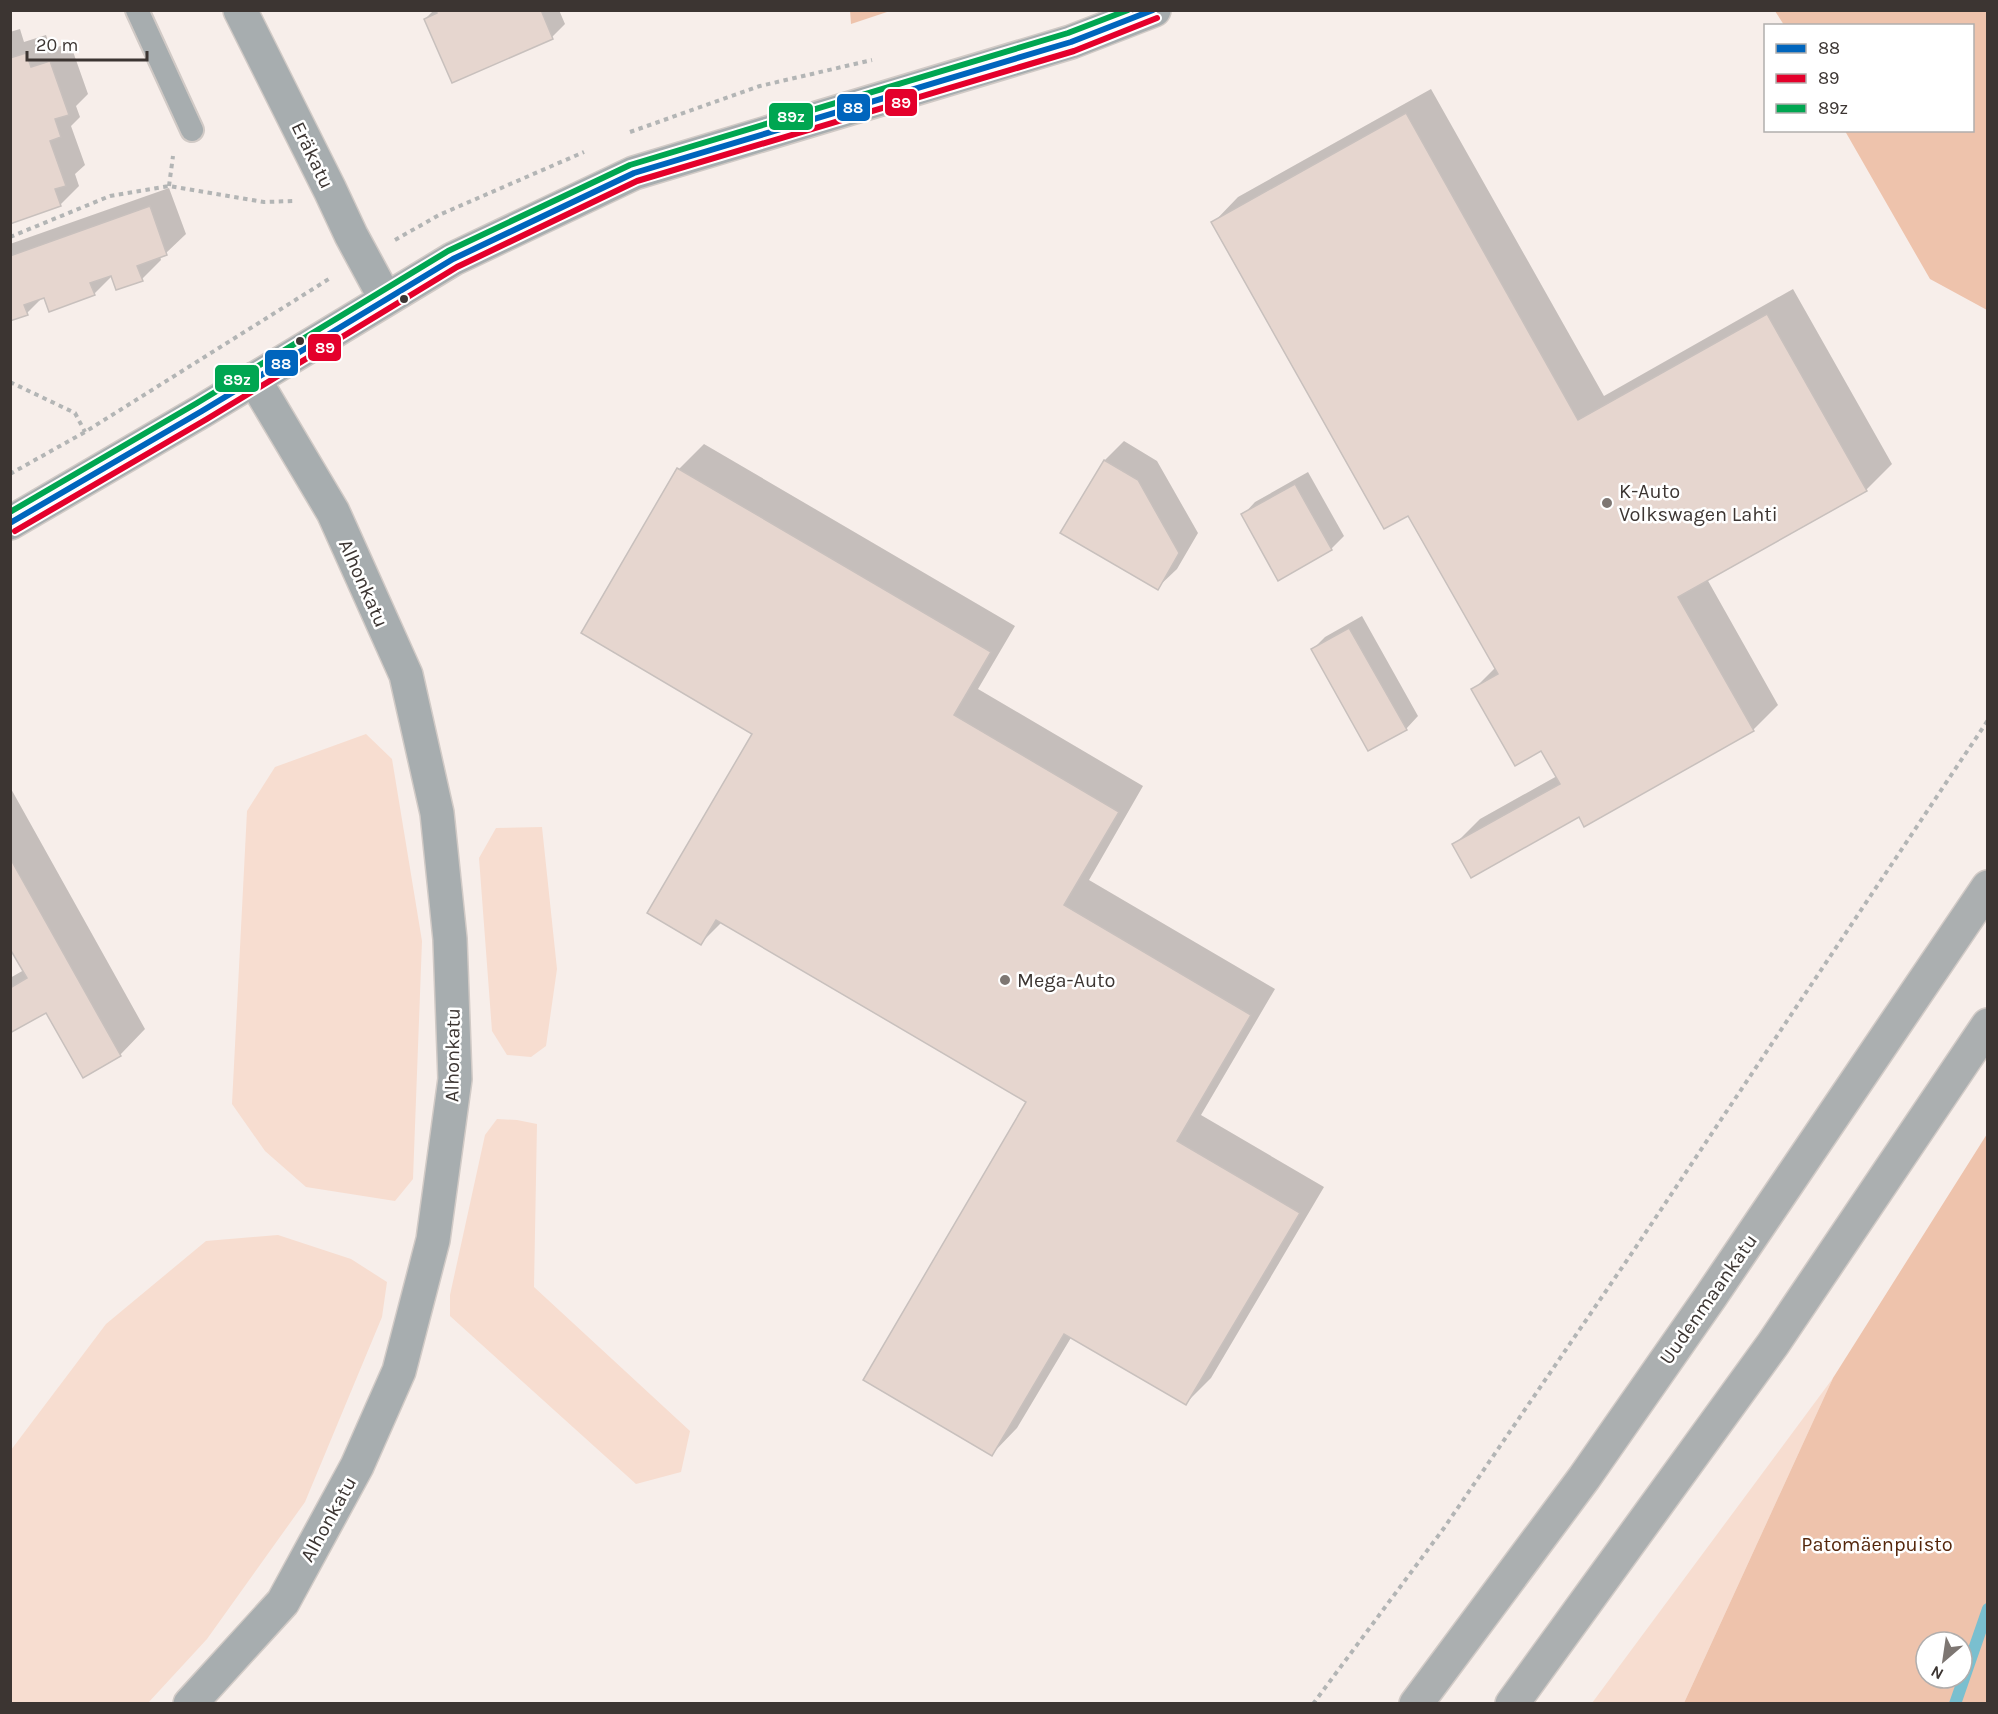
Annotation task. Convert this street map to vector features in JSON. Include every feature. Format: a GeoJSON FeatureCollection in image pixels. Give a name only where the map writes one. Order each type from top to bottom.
{"type":"FeatureCollection","features":[{"type":"Feature","properties":{"kind":"main road","name":"Uudenmaankatu"},"geometry":{"type":"LineString","coordinates":[[1416,1704],[1597,1459],[1711,1296],[1988,887]]}},
{"type":"Feature","properties":{"kind":"main road"},"geometry":{"type":"LineString","coordinates":[[1512,1704],[1773,1344],[1988,1025]]}},
{"type":"Feature","properties":{"kind":"street","name":"Eräkatu"},"geometry":{"type":"LineString","coordinates":[[240,10],[351,236],[385,298]]}},
{"type":"Feature","properties":{"kind":"street"},"geometry":{"type":"LineString","coordinates":[[10,523],[453,259],[634,173],[1071,42],[1154,10]]}},
{"type":"Feature","properties":{"kind":"street","name":"Alhonkatu"},"geometry":{"type":"LineString","coordinates":[[190,1704],[283,1602],[357,1466],[399,1371],[433,1240],[455,1079],[450,939],[437,813],[406,675],[333,512],[254,379]]}},
{"type":"Feature","properties":{"kind":"lane"},"geometry":{"type":"LineString","coordinates":[[137,10],[192,130]]}},
{"type":"Feature","properties":{"kind":"path"},"geometry":{"type":"LineString","coordinates":[[10,237],[110,196],[169,186],[264,202],[317,200],[330,190]]}},
{"type":"Feature","properties":{"kind":"path"},"geometry":{"type":"LineString","coordinates":[[10,382],[75,413],[85,432]]}},
{"type":"Feature","properties":{"kind":"path"},"geometry":{"type":"LineString","coordinates":[[1312,1704],[1457,1509],[1988,720]]}},
{"type":"Feature","properties":{"kind":"shaded area"},"geometry":{"type":"Polygon","coordinates":[[[366,734],[392,759],[422,941],[413,1179],[395,1201],[306,1187],[265,1151],[232,1104],[247,811],[275,767],[366,734]]]}},
{"type":"Feature","properties":{"kind":"shaded area"},"geometry":{"type":"Polygon","coordinates":[[[542,827],[557,969],[546,1046],[531,1057],[507,1055],[492,1031],[479,858],[496,828],[542,827]]]}},
{"type":"Feature","properties":{"kind":"shaded area"},"geometry":{"type":"Polygon","coordinates":[[[497,1119],[537,1124],[534,1287],[690,1431],[681,1472],[636,1484],[450,1316],[450,1295],[485,1135],[497,1119]]]}},
{"type":"Feature","properties":{"kind":"shaded area"},"geometry":{"type":"Polygon","coordinates":[[[278,1235],[351,1259],[387,1282],[382,1317],[305,1502],[207,1639],[148,1703],[11,1703],[11,1450],[106,1324],[206,1241],[278,1235]]]}},
{"type":"Feature","properties":{"kind":"shaded area"},"geometry":{"type":"Polygon","coordinates":[[[1833,1378],[1684,1703],[1592,1703],[1833,1378]]]}},
{"type":"Feature","properties":{"kind":"green space"},"geometry":{"type":"Polygon","coordinates":[[[850,10],[890,10],[890,11],[851,24],[850,10]]]}},
{"type":"Feature","properties":{"kind":"green space"},"geometry":{"type":"Polygon","coordinates":[[[1775,11],[1987,11],[1987,310],[1930,279],[1846,132],[1974,132],[1974,24],[1783,24],[1775,11]]]}},
{"type":"Feature","properties":{"kind":"green space","name":"Patomäenpuisto"},"geometry":{"type":"Polygon","coordinates":[[[1987,1134],[1987,1703],[1684,1703],[1833,1378],[1987,1134]]]}},
{"type":"Feature","properties":{"kind":"building"},"geometry":{"type":"Polygon","coordinates":[[[436,10],[541,10],[553,39],[452,83],[424,19],[437,13],[436,10]]]}},
{"type":"Feature","properties":{"kind":"building"},"geometry":{"type":"Polygon","coordinates":[[[26,53],[31,67],[50,61],[69,115],[55,119],[61,137],[50,141],[66,186],[55,189],[61,206],[10,224],[10,58],[26,53]]]}},
{"type":"Feature","properties":{"kind":"building","name":"K-Auto Volkswagen Lahti"},"geometry":{"type":"Polygon","coordinates":[[[1406,113],[1578,420],[1767,314],[1867,491],[1678,597],[1754,731],[1584,827],[1579,817],[1471,878],[1452,844],[1560,784],[1541,751],[1515,766],[1471,689],[1498,674],[1408,516],[1384,529],[1211,222],[1406,113]]]}},
{"type":"Feature","properties":{"kind":"building"},"geometry":{"type":"Polygon","coordinates":[[[150,206],[167,255],[137,266],[143,281],[116,290],[111,276],[90,283],[95,295],[49,312],[44,298],[24,305],[28,315],[10,321],[10,256],[150,206]]]}},
{"type":"Feature","properties":{"kind":"building"},"geometry":{"type":"Polygon","coordinates":[[[1104,460],[1138,480],[1179,553],[1158,590],[1060,533],[1104,460]]]}},
{"type":"Feature","properties":{"kind":"building","name":"Mega-Auto"},"geometry":{"type":"Polygon","coordinates":[[[677,468],[991,652],[954,715],[1119,812],[1064,905],[1251,1015],[1177,1141],[1300,1213],[1186,1405],[1064,1334],[992,1456],[863,1380],[1026,1102],[716,920],[701,945],[647,913],[752,734],[581,633],[677,468]]]}},
{"type":"Feature","properties":{"kind":"building"},"geometry":{"type":"Polygon","coordinates":[[[1295,484],[1332,550],[1278,581],[1241,514],[1295,484]]]}},
{"type":"Feature","properties":{"kind":"building"},"geometry":{"type":"Polygon","coordinates":[[[1349,628],[1407,730],[1368,751],[1311,649],[1349,628]]]}},
{"type":"Feature","properties":{"kind":"building"},"geometry":{"type":"Polygon","coordinates":[[[10,858],[121,1056],[83,1078],[46,1013],[10,1033],[10,988],[27,978],[10,949],[10,858]]]}},
{"type":"Feature","properties":{"kind":"waterway"},"geometry":{"type":"LineString","coordinates":[[1955,1704],[1988,1609]]}},
{"type":"Feature","properties":{"kind":"transit line","name":"89z"},"geometry":{"type":"LineString","coordinates":[[10,512],[197,403],[448,251],[630,165],[1068,33],[1128,10]]}},
{"type":"Feature","properties":{"kind":"transit line","name":"88"},"geometry":{"type":"LineString","coordinates":[[10,523],[202,411],[453,259],[634,173],[1071,42],[1153,10]]}},
{"type":"Feature","properties":{"kind":"transit line","name":"89"},"geometry":{"type":"LineString","coordinates":[[15,531],[207,419],[457,267],[637,181],[1074,51],[1157,18]]}},
{"type":"Feature","properties":{"kind":"place","name":"K-Auto Volkswagen Lahti"},"geometry":{"type":"Point","coordinates":[1607,503]}},
{"type":"Feature","properties":{"kind":"place","name":"Mega-Auto"},"geometry":{"type":"Point","coordinates":[1005,980]}}]}
